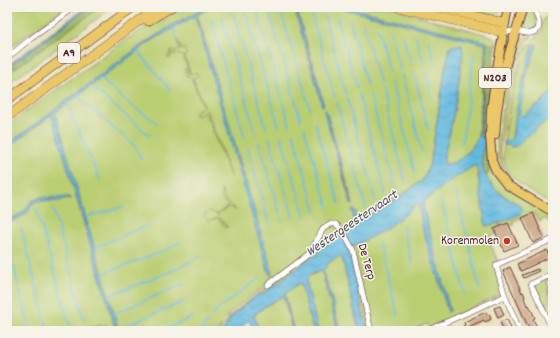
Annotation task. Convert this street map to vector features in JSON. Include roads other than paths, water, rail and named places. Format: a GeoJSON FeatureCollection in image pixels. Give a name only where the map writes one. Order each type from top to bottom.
{"type":"FeatureCollection","features":[{"type":"Feature","properties":{"kind":"highway","name":"A9"},"geometry":{"type":"LineString","coordinates":[[7,100],[133,7]]}},
{"type":"Feature","properties":{"kind":"highway","name":"A9"},"geometry":{"type":"LineString","coordinates":[[7,117],[158,7]]}},
{"type":"Feature","properties":{"kind":"highway","name":"A9"},"geometry":{"type":"LineString","coordinates":[[122,33],[148,21],[171,7]]}},
{"type":"Feature","properties":{"kind":"highway"},"geometry":{"type":"LineString","coordinates":[[399,7],[503,28]]}},
{"type":"Feature","properties":{"kind":"highway"},"geometry":{"type":"LineString","coordinates":[[438,7],[503,28]]}},
{"type":"Feature","properties":{"kind":"main road"},"geometry":{"type":"LineString","coordinates":[[503,28],[508,7]]}},
{"type":"Feature","properties":{"kind":"main road"},"geometry":{"type":"LineString","coordinates":[[516,31],[523,7]]}},
{"type":"Feature","properties":{"kind":"main road","name":"N203"},"geometry":{"type":"LineString","coordinates":[[503,28],[495,81],[493,136],[494,166],[499,176],[507,185],[553,212]]}},
{"type":"Feature","properties":{"kind":"main road","name":"N203"},"geometry":{"type":"LineString","coordinates":[[493,136],[503,74],[516,31]]}},
{"type":"Feature","properties":{"kind":"street"},"geometry":{"type":"LineString","coordinates":[[7,58],[75,7]]}},
{"type":"Feature","properties":{"kind":"street"},"geometry":{"type":"LineString","coordinates":[[503,28],[529,34],[537,29],[539,25],[539,18],[533,7]]}},
{"type":"Feature","properties":{"kind":"street"},"geometry":{"type":"LineString","coordinates":[[503,28],[516,31]]}},
{"type":"Feature","properties":{"kind":"street","name":"De Terp"},"geometry":{"type":"LineString","coordinates":[[268,285],[310,253],[326,226],[336,224],[342,230],[353,250],[371,331]]}},
{"type":"Feature","properties":{"kind":"street"},"geometry":{"type":"LineString","coordinates":[[520,331],[505,296],[496,265],[553,239]]}},
{"type":"Feature","properties":{"kind":"street"},"geometry":{"type":"LineString","coordinates":[[553,311],[550,275],[531,284],[553,330]]}},
{"type":"Feature","properties":{"kind":"street"},"geometry":{"type":"LineString","coordinates":[[426,331],[435,329],[505,296]]}},
{"type":"Feature","properties":{"kind":"water"},"geometry":{"type":"Polygon","coordinates":[[[86,7],[89,7],[7,68],[7,66],[86,7]]]}},
{"type":"Feature","properties":{"kind":"water"},"geometry":{"type":"Polygon","coordinates":[[[208,7],[212,7],[197,15],[272,275],[270,275],[268,271],[195,16],[151,41],[55,113],[119,331],[116,331],[52,115],[7,148],[7,145],[143,44],[176,23],[208,7]]]}},
{"type":"Feature","properties":{"kind":"water"},"geometry":{"type":"Polygon","coordinates":[[[294,7],[296,7],[324,105],[322,106],[294,7]]]}},
{"type":"Feature","properties":{"kind":"water"},"geometry":{"type":"Polygon","coordinates":[[[336,7],[346,7],[487,42],[486,59],[485,44],[336,7]]]}},
{"type":"Feature","properties":{"kind":"water"},"geometry":{"type":"Polygon","coordinates":[[[456,45],[462,45],[463,52],[455,107],[444,155],[445,164],[459,160],[464,156],[475,143],[480,129],[486,64],[481,133],[482,138],[487,140],[487,144],[485,144],[483,150],[482,166],[488,181],[506,198],[520,206],[523,211],[512,218],[486,226],[476,165],[450,181],[423,202],[423,207],[450,311],[449,312],[423,229],[419,206],[416,204],[406,214],[385,229],[353,247],[349,252],[367,331],[359,331],[342,257],[340,256],[328,263],[323,272],[340,331],[338,331],[322,272],[320,271],[312,274],[306,280],[318,331],[313,331],[301,284],[299,283],[285,294],[294,331],[292,331],[286,301],[283,296],[264,307],[254,315],[259,331],[253,331],[249,320],[238,331],[223,331],[232,316],[256,296],[262,294],[284,279],[308,259],[317,255],[321,248],[356,227],[352,210],[354,209],[359,219],[362,220],[405,194],[422,181],[429,166],[432,152],[450,47],[456,45]]]}},
{"type":"Feature","properties":{"kind":"water"},"geometry":{"type":"Polygon","coordinates":[[[533,45],[537,45],[527,74],[519,115],[523,116],[542,102],[553,91],[553,116],[527,136],[517,146],[511,147],[509,145],[504,145],[504,141],[509,141],[512,138],[519,95],[533,45]]]}},
{"type":"Feature","properties":{"kind":"water"},"geometry":{"type":"Polygon","coordinates":[[[326,110],[353,204],[352,205],[324,111],[326,110]]]}},
{"type":"Feature","properties":{"kind":"water"},"geometry":{"type":"Polygon","coordinates":[[[42,197],[71,198],[58,201],[36,201],[26,214],[7,224],[7,221],[24,212],[32,201],[42,197]]]}},
{"type":"Feature","properties":{"kind":"waterway"},"geometry":{"type":"LineString","coordinates":[[268,7],[301,121]]}},
{"type":"Feature","properties":{"kind":"waterway"},"geometry":{"type":"LineString","coordinates":[[256,8],[290,126]]}},
{"type":"Feature","properties":{"kind":"waterway"},"geometry":{"type":"LineString","coordinates":[[280,8],[310,109]]}},
{"type":"Feature","properties":{"kind":"waterway"},"geometry":{"type":"LineString","coordinates":[[245,10],[279,127]]}},
{"type":"Feature","properties":{"kind":"waterway"},"geometry":{"type":"LineString","coordinates":[[311,12],[335,97]]}},
{"type":"Feature","properties":{"kind":"waterway"},"geometry":{"type":"LineString","coordinates":[[233,13],[266,128]]}},
{"type":"Feature","properties":{"kind":"waterway"},"geometry":{"type":"LineString","coordinates":[[324,16],[346,94]]}},
{"type":"Feature","properties":{"kind":"waterway"},"geometry":{"type":"LineString","coordinates":[[222,17],[256,135]]}},
{"type":"Feature","properties":{"kind":"waterway"},"geometry":{"type":"LineString","coordinates":[[337,18],[357,88]]}},
{"type":"Feature","properties":{"kind":"waterway"},"geometry":{"type":"LineString","coordinates":[[211,20],[245,139]]}},
{"type":"Feature","properties":{"kind":"waterway"},"geometry":{"type":"LineString","coordinates":[[350,21],[367,85]]}},
{"type":"Feature","properties":{"kind":"waterway"},"geometry":{"type":"LineString","coordinates":[[363,24],[380,85]]}},
{"type":"Feature","properties":{"kind":"waterway"},"geometry":{"type":"LineString","coordinates":[[173,27],[178,40]]}},
{"type":"Feature","properties":{"kind":"waterway"},"geometry":{"type":"LineString","coordinates":[[377,28],[389,73]]}},
{"type":"Feature","properties":{"kind":"waterway"},"geometry":{"type":"LineString","coordinates":[[390,31],[400,70]]}},
{"type":"Feature","properties":{"kind":"waterway"},"geometry":{"type":"LineString","coordinates":[[403,35],[411,65]]}},
{"type":"Feature","properties":{"kind":"waterway"},"geometry":{"type":"LineString","coordinates":[[416,37],[424,64]]}},
{"type":"Feature","properties":{"kind":"waterway"},"geometry":{"type":"LineString","coordinates":[[429,40],[435,64]]}},
{"type":"Feature","properties":{"kind":"waterway"},"geometry":{"type":"LineString","coordinates":[[138,51],[170,90]]}},
{"type":"Feature","properties":{"kind":"waterway"},"geometry":{"type":"LineString","coordinates":[[462,144],[474,53]]}},
{"type":"Feature","properties":{"kind":"waterway"},"geometry":{"type":"LineString","coordinates":[[426,72],[432,97]]}},
{"type":"Feature","properties":{"kind":"waterway"},"geometry":{"type":"LineString","coordinates":[[414,73],[428,129]]}},
{"type":"Feature","properties":{"kind":"waterway"},"geometry":{"type":"LineString","coordinates":[[402,75],[422,152]]}},
{"type":"Feature","properties":{"kind":"waterway"},"geometry":{"type":"LineString","coordinates":[[101,79],[127,102],[157,123]]}},
{"type":"Feature","properties":{"kind":"waterway"},"geometry":{"type":"LineString","coordinates":[[391,81],[415,173]]}},
{"type":"Feature","properties":{"kind":"waterway"},"geometry":{"type":"LineString","coordinates":[[91,86],[150,136]]}},
{"type":"Feature","properties":{"kind":"waterway"},"geometry":{"type":"LineString","coordinates":[[381,89],[405,180]]}},
{"type":"Feature","properties":{"kind":"waterway","name":"Westergeestervaart"},"geometry":{"type":"LineString","coordinates":[[370,94],[396,189]]}},
{"type":"Feature","properties":{"kind":"waterway","name":"Westergeestervaart"},"geometry":{"type":"LineString","coordinates":[[359,95],[386,195]]}},
{"type":"Feature","properties":{"kind":"waterway"},"geometry":{"type":"LineString","coordinates":[[78,96],[134,145],[142,160]]}},
{"type":"Feature","properties":{"kind":"waterway","name":"Westergeestervaart"},"geometry":{"type":"LineString","coordinates":[[347,98],[376,202]]}},
{"type":"Feature","properties":{"kind":"waterway","name":"Westergeestervaart"},"geometry":{"type":"LineString","coordinates":[[337,103],[366,208]]}},
{"type":"Feature","properties":{"kind":"waterway"},"geometry":{"type":"LineString","coordinates":[[67,104],[100,180]]}},
{"type":"Feature","properties":{"kind":"waterway"},"geometry":{"type":"LineString","coordinates":[[315,123],[339,203]]}},
{"type":"Feature","properties":{"kind":"waterway"},"geometry":{"type":"LineString","coordinates":[[304,128],[328,206]]}},
{"type":"Feature","properties":{"kind":"waterway"},"geometry":{"type":"LineString","coordinates":[[293,133],[316,211]]}},
{"type":"Feature","properties":{"kind":"waterway"},"geometry":{"type":"LineString","coordinates":[[281,136],[305,217]]}},
{"type":"Feature","properties":{"kind":"waterway"},"geometry":{"type":"LineString","coordinates":[[269,137],[293,217]]}},
{"type":"Feature","properties":{"kind":"waterway"},"geometry":{"type":"LineString","coordinates":[[259,143],[282,221]]}},
{"type":"Feature","properties":{"kind":"waterway"},"geometry":{"type":"LineString","coordinates":[[248,148],[269,223]]}},
{"type":"Feature","properties":{"kind":"waterway"},"geometry":{"type":"LineString","coordinates":[[456,191],[480,290]]}},
{"type":"Feature","properties":{"kind":"waterway"},"geometry":{"type":"LineString","coordinates":[[442,203],[465,294]]}},
{"type":"Feature","properties":{"kind":"waterway"},"geometry":{"type":"LineString","coordinates":[[85,217],[124,207]]}},
{"type":"Feature","properties":{"kind":"waterway"},"geometry":{"type":"LineString","coordinates":[[36,208],[71,329]]}},
{"type":"Feature","properties":{"kind":"waterway"},"geometry":{"type":"LineString","coordinates":[[53,209],[84,320]]}},
{"type":"Feature","properties":{"kind":"waterway"},"geometry":{"type":"LineString","coordinates":[[94,248],[148,225]]}},
{"type":"Feature","properties":{"kind":"waterway"},"geometry":{"type":"LineString","coordinates":[[403,226],[412,264]]}},
{"type":"Feature","properties":{"kind":"waterway"},"geometry":{"type":"LineString","coordinates":[[21,228],[47,327]]}},
{"type":"Feature","properties":{"kind":"waterway"},"geometry":{"type":"LineString","coordinates":[[7,240],[30,331]]}},
{"type":"Feature","properties":{"kind":"waterway"},"geometry":{"type":"LineString","coordinates":[[102,274],[164,251],[180,242]]}},
{"type":"Feature","properties":{"kind":"waterway"},"geometry":{"type":"LineString","coordinates":[[379,244],[398,316]]}},
{"type":"Feature","properties":{"kind":"waterway"},"geometry":{"type":"LineString","coordinates":[[108,296],[174,270],[201,256]]}},
{"type":"Feature","properties":{"kind":"waterway"},"geometry":{"type":"LineString","coordinates":[[213,316],[217,310],[259,278]]}},
{"type":"Feature","properties":{"kind":"waterway"},"geometry":{"type":"LineString","coordinates":[[113,314],[183,284]]}},
{"type":"Feature","properties":{"kind":"waterway"},"geometry":{"type":"LineString","coordinates":[[118,329],[185,301]]}},
{"type":"Feature","properties":{"kind":"waterway"},"geometry":{"type":"LineString","coordinates":[[161,331],[193,317]]}},
{"type":"Feature","properties":{"kind":"waterway"},"geometry":{"type":"LineString","coordinates":[[199,331],[208,322]]}},
{"type":"Feature","properties":{"kind":"place","name":"Korenmolen"},"geometry":{"type":"Point","coordinates":[507,241]}}]}
